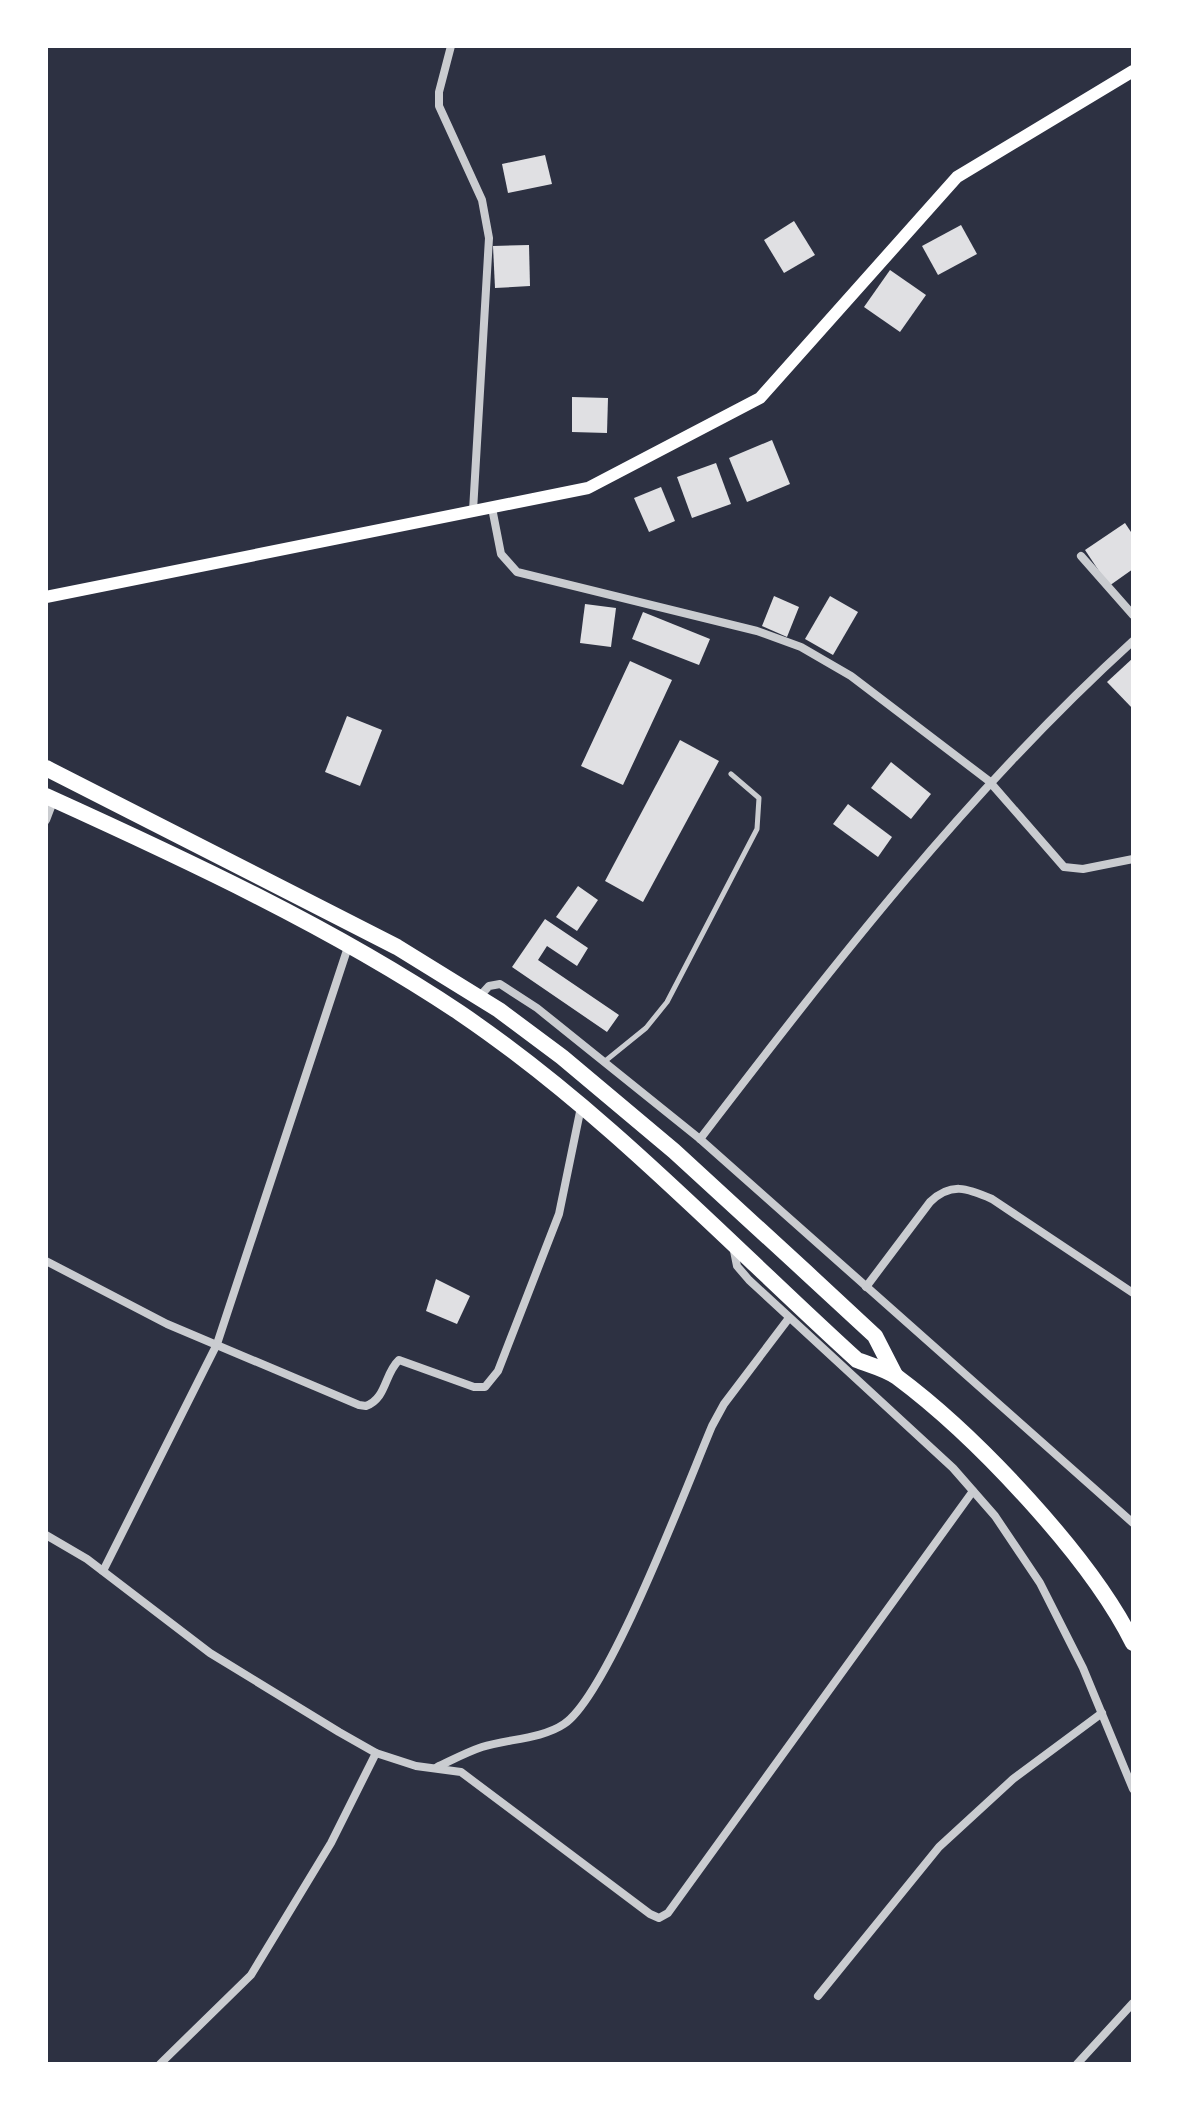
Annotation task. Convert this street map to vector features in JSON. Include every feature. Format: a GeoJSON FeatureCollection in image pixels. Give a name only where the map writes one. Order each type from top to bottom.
{"type":"FeatureCollection","features":[{"type":"Feature","properties":{"kind":"highway"},"geometry":{"type":"LineString","coordinates":[[46,768],[321,906],[397,947],[479,997],[562,1057],[730,1202],[875,1336],[895,1375]]}},
{"type":"Feature","properties":{"kind":"highway"},"geometry":{"type":"LineString","coordinates":[[50,798],[253,896],[348,947],[461,1014],[581,1107],[733,1242],[857,1360],[895,1375],[991,1460],[1064,1542],[1133,1643]]}},
{"type":"Feature","properties":{"kind":"main road"},"geometry":{"type":"LineString","coordinates":[[46,597],[588,488],[760,398],[957,177],[1133,71]]}},
{"type":"Feature","properties":{"kind":"street"},"geometry":{"type":"LineString","coordinates":[[451,46],[439,92],[439,106],[482,200],[489,238],[473,511]]}},
{"type":"Feature","properties":{"kind":"street"},"geometry":{"type":"LineString","coordinates":[[492,508],[501,554],[517,572],[757,631],[801,647],[851,676],[989,781],[1064,867],[1083,869],[1133,859]]}},
{"type":"Feature","properties":{"kind":"street"},"geometry":{"type":"LineString","coordinates":[[1081,556],[1133,615]]}},
{"type":"Feature","properties":{"kind":"street"},"geometry":{"type":"LineString","coordinates":[[700,1139],[891,894],[989,781],[1133,641]]}},
{"type":"Feature","properties":{"kind":"street"},"geometry":{"type":"LineString","coordinates":[[46,820],[50,798]]}},
{"type":"Feature","properties":{"kind":"street"},"geometry":{"type":"LineString","coordinates":[[103,1571],[217,1344],[348,947]]}},
{"type":"Feature","properties":{"kind":"street"},"geometry":{"type":"LineString","coordinates":[[479,997],[489,986],[503,985],[700,1139],[1133,1523]]}},
{"type":"Feature","properties":{"kind":"street"},"geometry":{"type":"LineString","coordinates":[[46,1261],[167,1324],[366,1406],[378,1398],[391,1369],[399,1360],[474,1387],[485,1387],[498,1371],[559,1214],[581,1107]]}},
{"type":"Feature","properties":{"kind":"street"},"geometry":{"type":"LineString","coordinates":[[866,1287],[930,1202],[942,1190],[954,1188],[970,1189],[992,1199],[1133,1293]]}},
{"type":"Feature","properties":{"kind":"street"},"geometry":{"type":"LineString","coordinates":[[733,1242],[737,1266],[973,1491],[995,1516],[1040,1583],[1102,1713],[1133,1789]]}},
{"type":"Feature","properties":{"kind":"street"},"geometry":{"type":"LineString","coordinates":[[433,1769],[481,1747],[562,1725],[581,1709],[602,1675],[640,1593],[712,1426],[724,1404],[789,1318]]}},
{"type":"Feature","properties":{"kind":"street"},"geometry":{"type":"LineString","coordinates":[[46,1535],[103,1571],[210,1653],[376,1753],[433,1769],[461,1772],[650,1914],[664,1916],[973,1491]]}},
{"type":"Feature","properties":{"kind":"street"},"geometry":{"type":"LineString","coordinates":[[818,1996],[939,1847],[1013,1779],[1102,1713]]}},
{"type":"Feature","properties":{"kind":"street"},"geometry":{"type":"LineString","coordinates":[[160,2064],[251,1975],[331,1843],[376,1753]]}},
{"type":"Feature","properties":{"kind":"street"},"geometry":{"type":"LineString","coordinates":[[1077,2064],[1133,2003]]}},
{"type":"Feature","properties":{"kind":"lane"},"geometry":{"type":"LineString","coordinates":[[604,1062],[646,1028],[667,1002],[757,829],[759,798],[731,774]]}},
{"type":"Feature","properties":{"kind":"building"},"geometry":{"type":"Polygon","coordinates":[[[545,155],[552,184],[508,193],[502,164],[545,155]]]}},
{"type":"Feature","properties":{"kind":"building"},"geometry":{"type":"Polygon","coordinates":[[[794,221],[815,255],[784,273],[764,240],[794,221]]]}},
{"type":"Feature","properties":{"kind":"building"},"geometry":{"type":"Polygon","coordinates":[[[961,225],[977,254],[938,275],[922,246],[961,225]]]}},
{"type":"Feature","properties":{"kind":"building"},"geometry":{"type":"Polygon","coordinates":[[[529,245],[530,286],[495,288],[493,246],[529,245]]]}},
{"type":"Feature","properties":{"kind":"building"},"geometry":{"type":"Polygon","coordinates":[[[890,270],[926,295],[900,332],[864,307],[890,270]]]}},
{"type":"Feature","properties":{"kind":"building"},"geometry":{"type":"Polygon","coordinates":[[[572,397],[608,398],[607,433],[572,432],[572,397]]]}},
{"type":"Feature","properties":{"kind":"building"},"geometry":{"type":"Polygon","coordinates":[[[772,440],[790,484],[747,502],[729,458],[772,440]]]}},
{"type":"Feature","properties":{"kind":"building"},"geometry":{"type":"Polygon","coordinates":[[[716,463],[731,504],[692,518],[677,477],[716,463]]]}},
{"type":"Feature","properties":{"kind":"building"},"geometry":{"type":"Polygon","coordinates":[[[661,487],[675,521],[649,532],[634,498],[661,487]]]}},
{"type":"Feature","properties":{"kind":"building"},"geometry":{"type":"Polygon","coordinates":[[[1125,523],[1133,535],[1133,569],[1109,586],[1085,550],[1125,523]]]}},
{"type":"Feature","properties":{"kind":"building"},"geometry":{"type":"Polygon","coordinates":[[[774,596],[799,607],[787,637],[762,626],[774,596]]]}},
{"type":"Feature","properties":{"kind":"building"},"geometry":{"type":"Polygon","coordinates":[[[830,596],[858,612],[833,655],[805,639],[830,596]]]}},
{"type":"Feature","properties":{"kind":"building"},"geometry":{"type":"Polygon","coordinates":[[[585,604],[616,608],[611,647],[580,643],[585,604]]]}},
{"type":"Feature","properties":{"kind":"building"},"geometry":{"type":"Polygon","coordinates":[[[643,612],[710,639],[699,665],[632,639],[643,612]]]}},
{"type":"Feature","properties":{"kind":"building"},"geometry":{"type":"Polygon","coordinates":[[[1133,658],[1133,709],[1107,682],[1133,658]]]}},
{"type":"Feature","properties":{"kind":"building"},"geometry":{"type":"Polygon","coordinates":[[[630,661],[672,680],[623,785],[581,766],[630,661]]]}},
{"type":"Feature","properties":{"kind":"building"},"geometry":{"type":"Polygon","coordinates":[[[347,716],[382,730],[360,786],[325,772],[347,716]]]}},
{"type":"Feature","properties":{"kind":"building"},"geometry":{"type":"Polygon","coordinates":[[[680,740],[719,761],[643,902],[605,881],[680,740]]]}},
{"type":"Feature","properties":{"kind":"building"},"geometry":{"type":"Polygon","coordinates":[[[891,762],[931,794],[911,819],[871,788],[891,762]]]}},
{"type":"Feature","properties":{"kind":"building"},"geometry":{"type":"Polygon","coordinates":[[[848,804],[892,837],[878,857],[833,824],[848,804]]]}},
{"type":"Feature","properties":{"kind":"building"},"geometry":{"type":"Polygon","coordinates":[[[578,886],[598,900],[577,931],[556,917],[578,886]]]}},
{"type":"Feature","properties":{"kind":"building"},"geometry":{"type":"Polygon","coordinates":[[[545,919],[588,948],[577,966],[547,946],[538,960],[619,1015],[607,1032],[512,967],[545,919]]]}},
{"type":"Feature","properties":{"kind":"building"},"geometry":{"type":"Polygon","coordinates":[[[436,1279],[470,1296],[457,1324],[426,1311],[436,1279]]]}}]}
